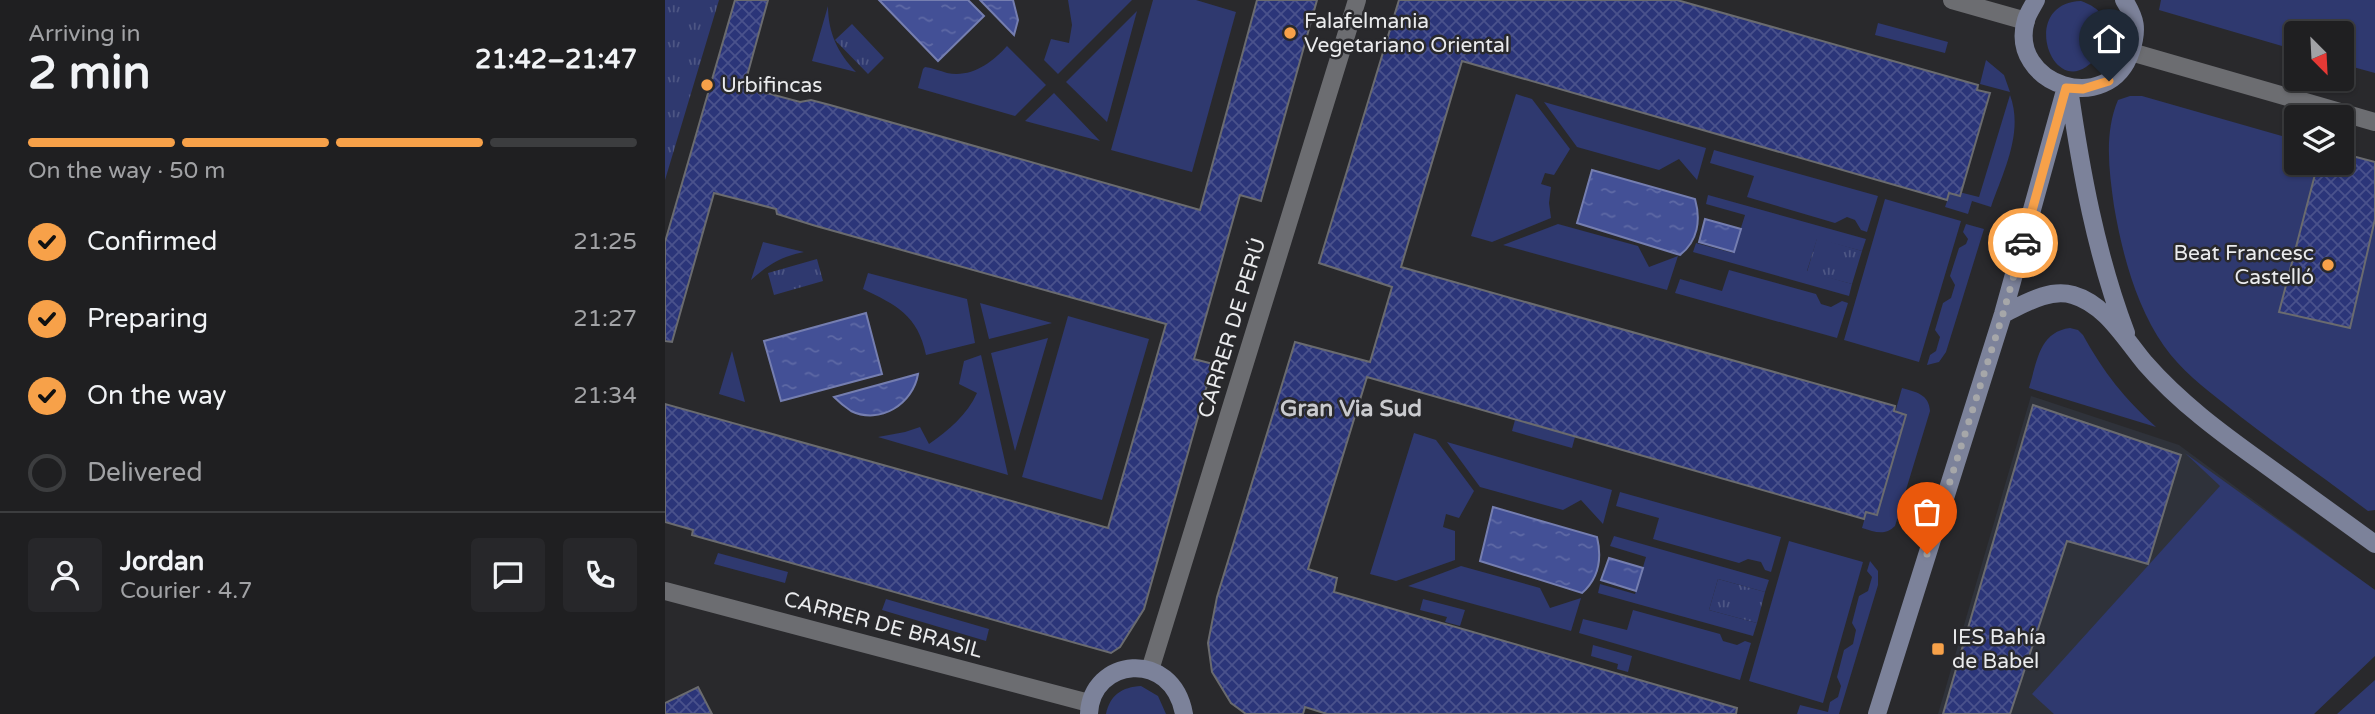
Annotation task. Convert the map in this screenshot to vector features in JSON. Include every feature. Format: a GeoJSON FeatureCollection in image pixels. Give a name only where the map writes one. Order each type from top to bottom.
{"type":"FeatureCollection","features":[{"type":"Feature","properties":{"kind":"street","name":"CARRER DE PERÚ"},"geometry":{"type":"LineString","coordinates":[[1150,670],[1357,0]]}},
{"type":"Feature","properties":{"kind":"street"},"geometry":{"type":"LineString","coordinates":[[1952,0],[2026,21]]}},
{"type":"Feature","properties":{"kind":"street"},"geometry":{"type":"LineString","coordinates":[[2036,0],[2026,21],[2025,41],[2030,57],[2044,77],[2068,88],[2083,89],[2109,81],[2127,64],[2136,35],[2133,14],[2124,0]]}},
{"type":"Feature","properties":{"kind":"street"},"geometry":{"type":"LineString","coordinates":[[2130,52],[2375,121]]}},
{"type":"Feature","properties":{"kind":"street"},"geometry":{"type":"LineString","coordinates":[[1877,714],[2003,314],[2068,88]]}},
{"type":"Feature","properties":{"kind":"street"},"geometry":{"type":"LineString","coordinates":[[2068,88],[2081,169],[2112,295],[2128,340]]}},
{"type":"Feature","properties":{"kind":"street"},"geometry":{"type":"LineString","coordinates":[[2003,314],[2054,293],[2072,294],[2091,302],[2128,340],[2171,391],[2219,431],[2375,544]]}},
{"type":"Feature","properties":{"kind":"street","name":"CARRER DE BRASIL"},"geometry":{"type":"LineString","coordinates":[[665,591],[1089,708]]}},
{"type":"Feature","properties":{"kind":"street"},"geometry":{"type":"LineString","coordinates":[[1089,708],[1094,692],[1109,675],[1133,667],[1150,670],[1167,679],[1177,690],[1184,714]]}},
{"type":"Feature","properties":{"kind":"shaded area"},"geometry":{"type":"Polygon","coordinates":[[[2031,396],[2179,445],[2375,590],[2375,650],[2310,714],[1938,714],[2031,396]]]}},
{"type":"Feature","properties":{"kind":"green space"},"geometry":{"type":"Polygon","coordinates":[[[665,0],[719,0],[665,180],[665,0]]]}},
{"type":"Feature","properties":{"kind":"green space"},"geometry":{"type":"Polygon","coordinates":[[[1068,0],[1132,0],[1058,74],[1044,60],[1051,39],[1069,43],[1072,25],[1068,0]]]}},
{"type":"Feature","properties":{"kind":"green space"},"geometry":{"type":"Polygon","coordinates":[[[1153,0],[1196,0],[1236,12],[1192,172],[1111,150],[1153,0]]]}},
{"type":"Feature","properties":{"kind":"green space"},"geometry":{"type":"Polygon","coordinates":[[[2161,0],[2375,0],[2375,73],[2354,67],[2354,21],[2284,21],[2284,46],[2159,10],[2161,0]]]}},
{"type":"Feature","properties":{"kind":"green space"},"geometry":{"type":"Polygon","coordinates":[[[2081,1],[2099,11],[2107,22],[2109,35],[2096,59],[2086,67],[2073,71],[2061,68],[2052,58],[2046,29],[2051,16],[2062,5],[2081,1]]]}},
{"type":"Feature","properties":{"kind":"green space"},"geometry":{"type":"Polygon","coordinates":[[[828,6],[835,42],[856,72],[812,61],[828,6]]]}},
{"type":"Feature","properties":{"kind":"green space"},"geometry":{"type":"Polygon","coordinates":[[[1137,11],[1107,122],[1066,82],[1137,11]]]}},
{"type":"Feature","properties":{"kind":"green space"},"geometry":{"type":"Polygon","coordinates":[[[1878,23],[1948,42],[1945,53],[1875,35],[1878,23]]]}},
{"type":"Feature","properties":{"kind":"green space"},"geometry":{"type":"Polygon","coordinates":[[[852,24],[884,58],[868,74],[835,40],[852,24]]]}},
{"type":"Feature","properties":{"kind":"green space"},"geometry":{"type":"Polygon","coordinates":[[[1007,46],[1046,85],[1015,116],[918,88],[925,67],[956,74],[973,71],[995,58],[1007,46]]]}},
{"type":"Feature","properties":{"kind":"green space"},"geometry":{"type":"Polygon","coordinates":[[[1986,60],[2004,75],[2010,92],[1980,84],[1986,60]]]}},
{"type":"Feature","properties":{"kind":"green space"},"geometry":{"type":"Polygon","coordinates":[[[1054,93],[1100,141],[1025,121],[1054,93]]]}},
{"type":"Feature","properties":{"kind":"green space"},"geometry":{"type":"Polygon","coordinates":[[[1516,94],[1532,99],[1570,149],[1554,175],[1545,173],[1541,184],[1551,187],[1551,218],[1492,242],[1471,236],[1516,94]]]}},
{"type":"Feature","properties":{"kind":"green space"},"geometry":{"type":"Polygon","coordinates":[[[2010,95],[2014,109],[2013,138],[1991,207],[1972,201],[1968,214],[1945,207],[1951,190],[1979,197],[2010,95]]]}},
{"type":"Feature","properties":{"kind":"green space"},"geometry":{"type":"Polygon","coordinates":[[[2142,96],[2284,137],[2284,175],[2354,175],[2354,157],[2375,163],[2375,510],[2368,511],[2209,392],[2164,346],[2138,297],[2117,224],[2109,139],[2118,100],[2142,96]]]}},
{"type":"Feature","properties":{"kind":"green space"},"geometry":{"type":"Polygon","coordinates":[[[1544,102],[1706,148],[1697,180],[1679,159],[1659,170],[1577,147],[1544,102]]]}},
{"type":"Feature","properties":{"kind":"green space"},"geometry":{"type":"Polygon","coordinates":[[[1714,150],[1878,196],[1867,232],[1861,230],[1855,220],[1847,217],[1835,223],[1747,197],[1754,176],[1710,163],[1714,150]]]}},
{"type":"Feature","properties":{"kind":"green space"},"geometry":{"type":"Polygon","coordinates":[[[1708,195],[1866,239],[1862,251],[1817,239],[1807,271],[1852,284],[1849,296],[1693,252],[1696,243],[1733,253],[1745,215],[1706,204],[1708,195]]]}},
{"type":"Feature","properties":{"kind":"green space"},"geometry":{"type":"Polygon","coordinates":[[[1885,199],[1961,221],[1919,362],[1844,340],[1885,199]]]}},
{"type":"Feature","properties":{"kind":"green space"},"geometry":{"type":"Polygon","coordinates":[[[1558,224],[1638,246],[1649,267],[1678,256],[1667,290],[1503,245],[1558,224]]]}},
{"type":"Feature","properties":{"kind":"green space"},"geometry":{"type":"Polygon","coordinates":[[[1966,224],[1984,229],[1946,352],[1939,362],[1927,365],[1930,355],[1936,351],[1940,337],[1935,330],[1943,303],[1951,298],[1955,285],[1950,276],[1959,248],[1966,244],[1968,239],[1963,232],[1966,224]]]}},
{"type":"Feature","properties":{"kind":"green space"},"geometry":{"type":"Polygon","coordinates":[[[1817,238],[1862,251],[1852,284],[1807,272],[1817,238]]]}},
{"type":"Feature","properties":{"kind":"green space"},"geometry":{"type":"Polygon","coordinates":[[[763,242],[804,252],[775,262],[751,280],[763,242]]]}},
{"type":"Feature","properties":{"kind":"green space"},"geometry":{"type":"Polygon","coordinates":[[[817,259],[823,281],[774,295],[768,273],[817,259]]]}},
{"type":"Feature","properties":{"kind":"green space"},"geometry":{"type":"Polygon","coordinates":[[[1729,270],[1816,294],[1821,304],[1831,307],[1842,301],[1848,303],[1837,338],[1675,293],[1680,279],[1722,291],[1729,270]]]}},
{"type":"Feature","properties":{"kind":"green space"},"geometry":{"type":"Polygon","coordinates":[[[868,273],[967,299],[975,343],[926,355],[917,330],[904,313],[886,300],[863,289],[868,273]]]}},
{"type":"Feature","properties":{"kind":"green space"},"geometry":{"type":"Polygon","coordinates":[[[980,303],[1052,323],[989,339],[980,303]]]}},
{"type":"Feature","properties":{"kind":"green space"},"geometry":{"type":"Polygon","coordinates":[[[1068,316],[1149,339],[1102,500],[1022,477],[1068,316]]]}},
{"type":"Feature","properties":{"kind":"green space"},"geometry":{"type":"Polygon","coordinates":[[[2070,328],[2083,335],[2115,384],[2156,427],[2029,388],[2037,359],[2046,342],[2052,335],[2070,328]]]}},
{"type":"Feature","properties":{"kind":"green space"},"geometry":{"type":"Polygon","coordinates":[[[1048,338],[1015,451],[991,353],[1048,338]]]}},
{"type":"Feature","properties":{"kind":"green space"},"geometry":{"type":"Polygon","coordinates":[[[732,351],[745,402],[719,394],[732,351]]]}},
{"type":"Feature","properties":{"kind":"green space"},"geometry":{"type":"Polygon","coordinates":[[[981,355],[1008,475],[878,437],[920,427],[929,444],[944,433],[963,415],[977,393],[959,384],[964,361],[981,355]]]}},
{"type":"Feature","properties":{"kind":"green space"},"geometry":{"type":"Polygon","coordinates":[[[1902,388],[1924,397],[1930,411],[1895,526],[1884,532],[1876,532],[1862,528],[1902,388]]]}},
{"type":"Feature","properties":{"kind":"green space"},"geometry":{"type":"Polygon","coordinates":[[[1532,419],[1561,427],[1560,433],[1575,437],[1572,448],[1512,431],[1515,420],[1530,424],[1532,419]]]}},
{"type":"Feature","properties":{"kind":"green space"},"geometry":{"type":"Polygon","coordinates":[[[1414,433],[1436,440],[1474,491],[1459,518],[1446,514],[1443,527],[1455,531],[1455,560],[1396,581],[1370,574],[1414,433]]]}},
{"type":"Feature","properties":{"kind":"green space"},"geometry":{"type":"Polygon","coordinates":[[[1447,442],[1612,490],[1603,524],[1581,500],[1563,510],[1480,487],[1447,442]]]}},
{"type":"Feature","properties":{"kind":"green space"},"geometry":{"type":"Polygon","coordinates":[[[2185,453],[2375,590],[2375,656],[2314,714],[2054,714],[2032,694],[2220,486],[2185,453]]]}},
{"type":"Feature","properties":{"kind":"green space"},"geometry":{"type":"Polygon","coordinates":[[[1620,492],[1781,537],[1771,572],[1765,570],[1761,562],[1748,559],[1739,563],[1653,539],[1659,518],[1616,506],[1620,492]]]}},
{"type":"Feature","properties":{"kind":"green space"},"geometry":{"type":"Polygon","coordinates":[[[1614,536],[1769,580],[1765,592],[1718,579],[1709,610],[1757,623],[1753,636],[1598,593],[1600,584],[1635,594],[1646,557],[1610,546],[1614,536]]]}},
{"type":"Feature","properties":{"kind":"green space"},"geometry":{"type":"Polygon","coordinates":[[[1789,541],[1863,562],[1823,703],[1749,681],[1789,541]]]}},
{"type":"Feature","properties":{"kind":"green space"},"geometry":{"type":"Polygon","coordinates":[[[718,553],[788,572],[785,583],[714,564],[718,553]]]}},
{"type":"Feature","properties":{"kind":"green space"},"geometry":{"type":"Polygon","coordinates":[[[1870,561],[1878,571],[1878,585],[1839,714],[1797,714],[1800,705],[1828,712],[1830,702],[1838,697],[1841,686],[1837,677],[1844,650],[1853,644],[1856,630],[1852,623],[1859,596],[1868,591],[1872,577],[1867,571],[1870,561]]]}},
{"type":"Feature","properties":{"kind":"green space"},"geometry":{"type":"Polygon","coordinates":[[[1461,566],[1540,588],[1550,608],[1581,598],[1571,631],[1408,586],[1461,566]]]}},
{"type":"Feature","properties":{"kind":"green space"},"geometry":{"type":"Polygon","coordinates":[[[1718,579],[1765,592],[1757,623],[1709,610],[1718,579]]]}},
{"type":"Feature","properties":{"kind":"green space"},"geometry":{"type":"Polygon","coordinates":[[[886,599],[989,629],[986,641],[882,610],[886,599]]]}},
{"type":"Feature","properties":{"kind":"green space"},"geometry":{"type":"Polygon","coordinates":[[[1423,599],[1465,610],[1460,626],[1445,622],[1447,617],[1420,610],[1423,599]]]}},
{"type":"Feature","properties":{"kind":"green space"},"geometry":{"type":"Polygon","coordinates":[[[1633,610],[1720,634],[1723,641],[1737,645],[1745,641],[1751,643],[1740,680],[1579,633],[1583,619],[1627,630],[1633,610]]]}},
{"type":"Feature","properties":{"kind":"green space"},"geometry":{"type":"Polygon","coordinates":[[[1593,645],[1632,656],[1628,672],[1617,669],[1618,664],[1591,656],[1593,645]]]}},
{"type":"Feature","properties":{"kind":"green space"},"geometry":{"type":"Polygon","coordinates":[[[2375,680],[2375,714],[2337,714],[2375,680]]]}},
{"type":"Feature","properties":{"kind":"green space"},"geometry":{"type":"Polygon","coordinates":[[[1141,686],[1158,696],[1166,714],[1106,714],[1110,702],[1118,693],[1141,686]]]}},
{"type":"Feature","properties":{"kind":"water"},"geometry":{"type":"Polygon","coordinates":[[[879,0],[968,0],[984,16],[938,61],[879,0]]]}},
{"type":"Feature","properties":{"kind":"water"},"geometry":{"type":"Polygon","coordinates":[[[980,0],[1013,0],[1018,20],[1014,35],[980,0]]]}},
{"type":"Feature","properties":{"kind":"water"},"geometry":{"type":"Polygon","coordinates":[[[1592,170],[1695,199],[1698,222],[1691,243],[1680,255],[1577,223],[1592,170]]]}},
{"type":"Feature","properties":{"kind":"water"},"geometry":{"type":"Polygon","coordinates":[[[1705,219],[1741,229],[1734,252],[1699,242],[1705,219]]]}},
{"type":"Feature","properties":{"kind":"water"},"geometry":{"type":"Polygon","coordinates":[[[866,313],[882,374],[781,401],[764,341],[866,313]]]}},
{"type":"Feature","properties":{"kind":"water"},"geometry":{"type":"Polygon","coordinates":[[[918,374],[915,385],[902,403],[884,413],[862,415],[851,411],[834,397],[918,374]]]}},
{"type":"Feature","properties":{"kind":"water"},"geometry":{"type":"Polygon","coordinates":[[[1493,507],[1597,537],[1598,567],[1588,587],[1582,593],[1480,561],[1493,507]]]}},
{"type":"Feature","properties":{"kind":"water"},"geometry":{"type":"Polygon","coordinates":[[[1609,558],[1643,568],[1636,591],[1601,580],[1609,558]]]}},
{"type":"Feature","properties":{"kind":"building"},"geometry":{"type":"Polygon","coordinates":[[[735,0],[768,0],[744,87],[800,102],[811,100],[830,105],[1200,210],[1257,0],[1317,0],[1261,201],[1240,195],[1194,359],[1213,364],[1144,609],[1120,647],[1111,653],[692,535],[693,530],[665,522],[665,404],[1108,528],[1166,324],[816,226],[777,214],[776,209],[714,193],[672,342],[665,341],[665,242],[735,0]]]}},
{"type":"Feature","properties":{"kind":"building"},"geometry":{"type":"Polygon","coordinates":[[[1399,0],[1677,0],[1978,85],[1977,90],[1990,93],[1960,196],[1949,193],[1947,200],[1462,61],[1401,267],[1895,406],[1894,411],[1906,415],[1877,515],[1866,512],[1864,519],[1367,377],[1308,569],[1337,578],[1334,592],[1737,708],[1736,714],[1327,714],[1305,707],[1303,714],[1246,714],[1231,703],[1212,672],[1208,643],[1217,597],[1295,342],[1370,362],[1392,287],[1319,263],[1399,0]]]}},
{"type":"Feature","properties":{"kind":"building","name":"Beat Francesc Castelló"},"geometry":{"type":"Polygon","coordinates":[[[2354,156],[2375,162],[2375,219],[2350,328],[2279,312],[2315,175],[2354,175],[2354,156]]]}},
{"type":"Feature","properties":{"kind":"building"},"geometry":{"type":"Polygon","coordinates":[[[2033,405],[2181,455],[2148,564],[2067,541],[2010,714],[1943,714],[2033,405]]]}},
{"type":"Feature","properties":{"kind":"building"},"geometry":{"type":"Polygon","coordinates":[[[698,687],[712,714],[665,714],[665,703],[698,687]]]}},
{"type":"Feature","properties":{"kind":"way so far"},"geometry":{"type":"LineString","coordinates":[[1927,554],[2023,243]]}},
{"type":"Feature","properties":{"kind":"place","name":"Falafelmania Vegetariano Oriental"},"geometry":{"type":"Point","coordinates":[1290,33]}},
{"type":"Feature","properties":{"kind":"place","name":"Urbifincas"},"geometry":{"type":"Point","coordinates":[707,85]}},
{"type":"Feature","properties":{"kind":"place","name":"Beat Francesc Castelló"},"geometry":{"type":"Point","coordinates":[2328,265]}},
{"type":"Feature","properties":{"kind":"place","name":"IES Bahía de Babel"},"geometry":{"type":"Point","coordinates":[1938,649]}},
{"type":"Feature","properties":{"kind":"district","name":"Gran Via Sud"},"geometry":{"type":"Point","coordinates":[1351,409]}},
{"type":"Feature","properties":{"kind":"route"},"geometry":{"type":"LineString","coordinates":[[2023,243],[2066,88],[2083,89],[2109,81]]}}]}
